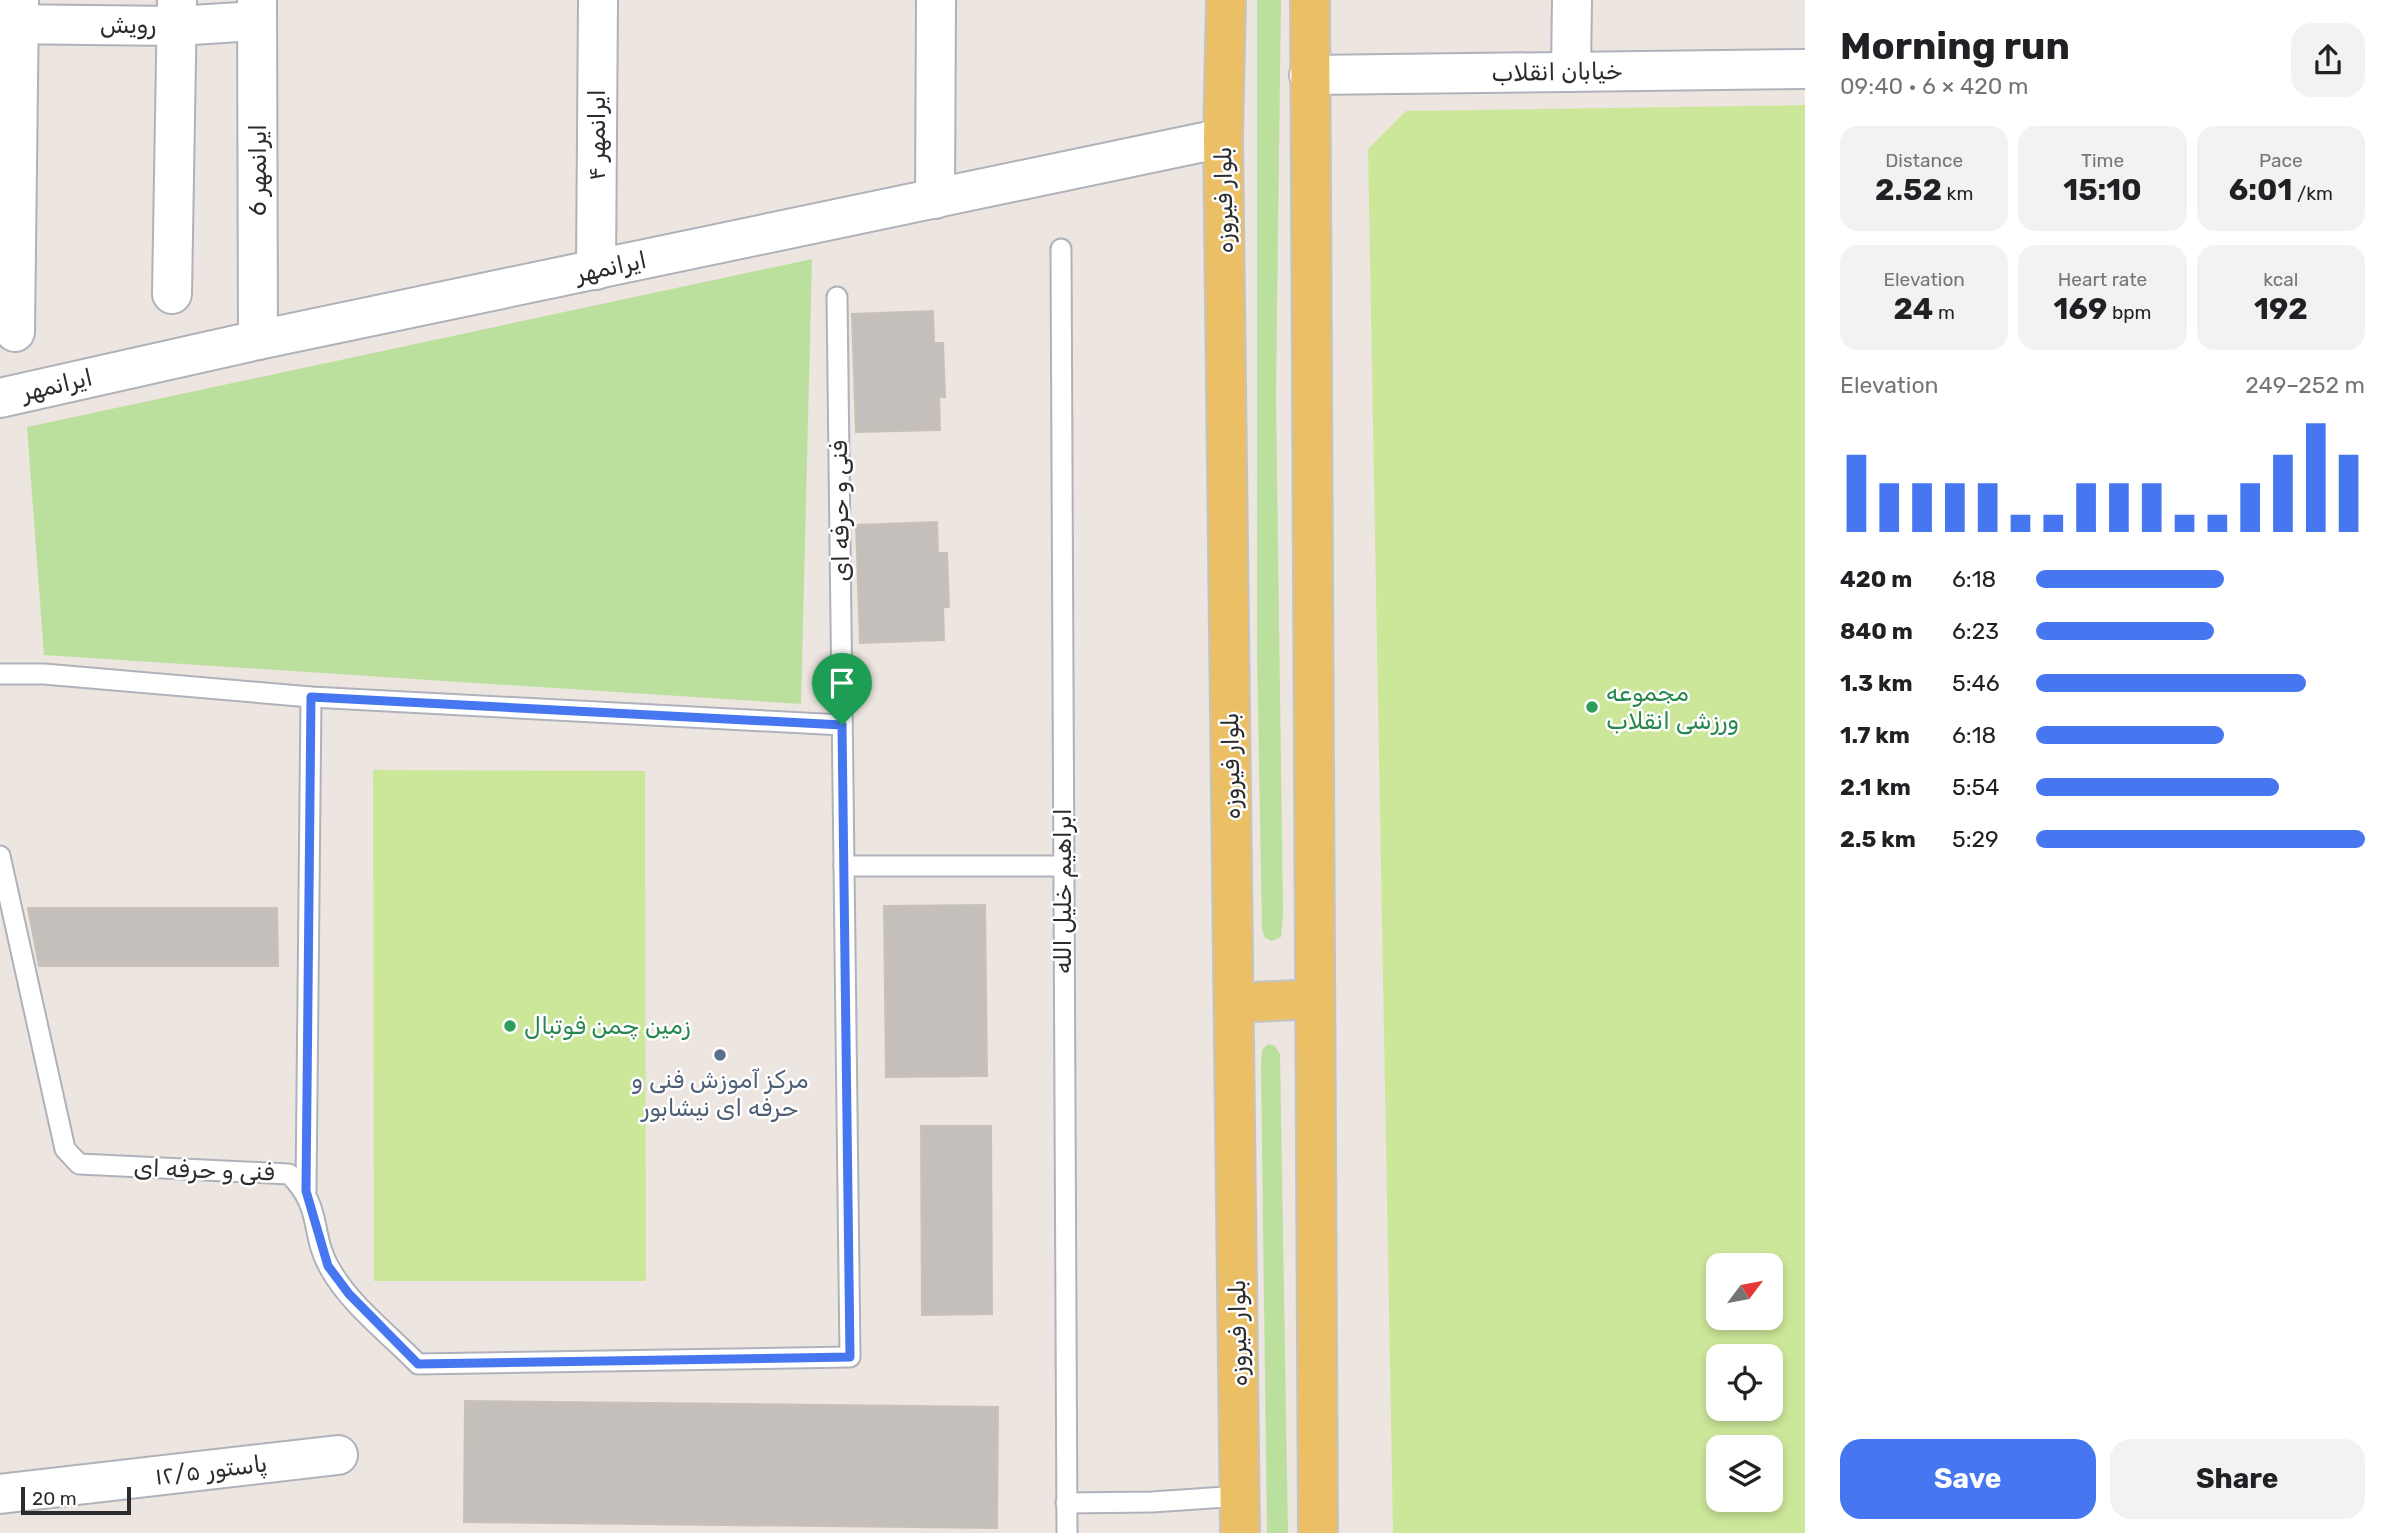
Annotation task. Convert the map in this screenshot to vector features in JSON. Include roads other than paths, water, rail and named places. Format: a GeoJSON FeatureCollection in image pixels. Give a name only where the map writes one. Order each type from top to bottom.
{"type":"FeatureCollection","features":[{"type":"Feature","properties":{"kind":"main road","name":"بلوار فیروزه"},"geometry":{"type":"LineString","coordinates":[[1226,0],[1223,138],[1240,1533]]}},
{"type":"Feature","properties":{"kind":"main road"},"geometry":{"type":"LineString","coordinates":[[1310,0],[1318,1533]]}},
{"type":"Feature","properties":{"kind":"main road"},"geometry":{"type":"LineString","coordinates":[[1234,1003],[1315,999]]}},
{"type":"Feature","properties":{"kind":"street","name":"ایرانمهر ۴"},"geometry":{"type":"LineString","coordinates":[[596,270],[597,0]]}},
{"type":"Feature","properties":{"kind":"street"},"geometry":{"type":"LineString","coordinates":[[935,199],[936,0]]}},
{"type":"Feature","properties":{"kind":"street"},"geometry":{"type":"LineString","coordinates":[[1571,72],[1572,0]]}},
{"type":"Feature","properties":{"kind":"street","name":"رویش"},"geometry":{"type":"LineString","coordinates":[[12,16],[257,10]]}},
{"type":"Feature","properties":{"kind":"street","name":"ایرانمهر 6"},"geometry":{"type":"LineString","coordinates":[[257,10],[258,340]]}},
{"type":"Feature","properties":{"kind":"street"},"geometry":{"type":"LineString","coordinates":[[172,294],[176,13]]}},
{"type":"Feature","properties":{"kind":"street"},"geometry":{"type":"LineString","coordinates":[[12,16],[15,332]]}},
{"type":"Feature","properties":{"kind":"street","name":"خیابان انقلاب"},"geometry":{"type":"LineString","coordinates":[[1309,75],[1805,69]]}},
{"type":"Feature","properties":{"kind":"street","name":"ایرانمهر"},"geometry":{"type":"LineString","coordinates":[[0,398],[258,340],[1223,138]]}},
{"type":"Feature","properties":{"kind":"street","name":"پاستور ۱۲/۵"},"geometry":{"type":"LineString","coordinates":[[0,1494],[338,1455]]}},
{"type":"Feature","properties":{"kind":"lane","name":"ابراهیم خلیل الله"},"geometry":{"type":"LineString","coordinates":[[1060,249],[1067,1533]]}},
{"type":"Feature","properties":{"kind":"lane","name":"فنی و حرفه ای"},"geometry":{"type":"LineString","coordinates":[[0,856],[65,1149],[79,1164],[289,1174],[306,1191],[328,1266],[349,1294],[418,1364],[850,1357],[837,297]]}},
{"type":"Feature","properties":{"kind":"lane"},"geometry":{"type":"LineString","coordinates":[[0,674],[44,674],[311,697],[842,725]]}},
{"type":"Feature","properties":{"kind":"lane"},"geometry":{"type":"LineString","coordinates":[[306,1191],[311,697]]}},
{"type":"Feature","properties":{"kind":"lane"},"geometry":{"type":"LineString","coordinates":[[844,866],[1063,866]]}},
{"type":"Feature","properties":{"kind":"lane"},"geometry":{"type":"LineString","coordinates":[[1066,1503],[1152,1502],[1240,1496]]}},
{"type":"Feature","properties":{"kind":"place","name":"مجموعه ورزشی انقلاب"},"geometry":{"type":"Point","coordinates":[1592,707]}},
{"type":"Feature","properties":{"kind":"place","name":"زمین چمن فوتبال"},"geometry":{"type":"Point","coordinates":[510,1026]}},
{"type":"Feature","properties":{"kind":"place","name":"مرکز آموزش فنی و حرفه ای نیشابور"},"geometry":{"type":"Point","coordinates":[720,1055]}}]}
